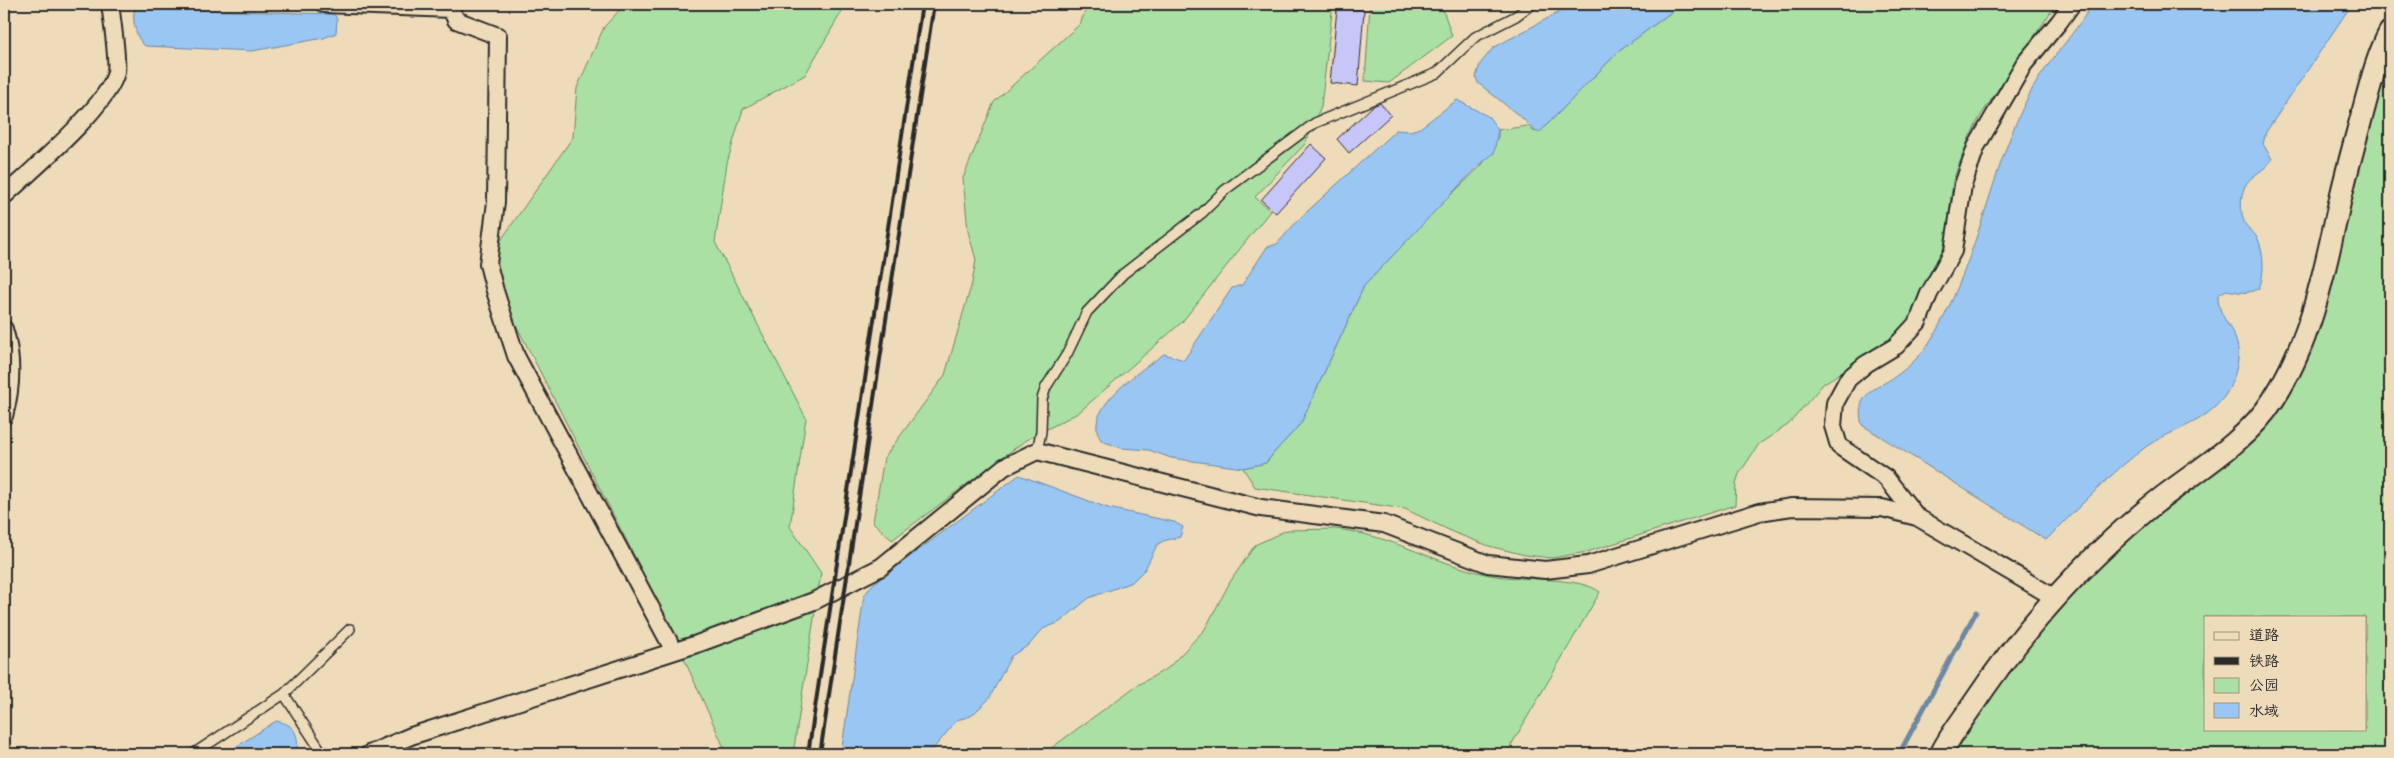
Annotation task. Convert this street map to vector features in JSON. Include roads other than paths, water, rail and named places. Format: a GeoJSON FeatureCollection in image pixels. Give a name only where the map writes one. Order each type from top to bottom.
{"type":"FeatureCollection","features":[{"type":"Feature","properties":{"kind":"street"},"geometry":{"type":"LineString","coordinates":[[4,196],[84,120],[111,85],[116,72],[110,4]]}},
{"type":"Feature","properties":{"kind":"street"},"geometry":{"type":"LineString","coordinates":[[324,4],[451,6],[456,20],[498,36],[496,202],[488,264],[516,356],[674,651]]}},
{"type":"Feature","properties":{"kind":"street"},"geometry":{"type":"LineString","coordinates":[[1917,516],[1886,478],[1839,446],[1833,426],[1836,403],[1848,380],[1866,364],[1896,346],[1918,322],[1928,294],[1953,251],[1964,185],[1976,147],[2024,64],[2072,4]]}},
{"type":"Feature","properties":{"kind":"street"},"geometry":{"type":"LineString","coordinates":[[1941,754],[1980,694],[2022,636],[2054,598],[2136,519],[2244,433],[2261,416],[2283,383],[2313,315],[2353,147],[2374,74],[2390,32]]}},
{"type":"Feature","properties":{"kind":"street"},"geometry":{"type":"LineString","coordinates":[[4,329],[10,346],[10,395],[4,416]]}},
{"type":"Feature","properties":{"kind":"street"},"geometry":{"type":"LineString","coordinates":[[369,754],[430,730],[674,651],[814,601],[880,567],[1004,467],[1037,451],[1260,508],[1384,524],[1488,564],[1545,570],[1588,565],[1759,512],[1792,507],[1874,507],[1917,516],[2054,598]]}},
{"type":"Feature","properties":{"kind":"lane"},"geometry":{"type":"LineString","coordinates":[[1037,451],[1041,432],[1042,399],[1046,387],[1067,354],[1087,312],[1123,274],[1202,213],[1226,190],[1316,123],[1437,73],[1460,49],[1475,37],[1516,16],[1532,4]]}},
{"type":"Feature","properties":{"kind":"lane"},"geometry":{"type":"LineString","coordinates":[[193,754],[284,694],[350,629]]}},
{"type":"Feature","properties":{"kind":"lane"},"geometry":{"type":"LineString","coordinates":[[284,694],[322,754]]}},
{"type":"Feature","properties":{"kind":"water"},"geometry":{"type":"Polygon","coordinates":[[[1574,4],[1682,4],[1618,52],[1540,132],[1536,132],[1522,118],[1478,83],[1476,77],[1480,64],[1493,48],[1574,4]]]}},
{"type":"Feature","properties":{"kind":"water"},"geometry":{"type":"Polygon","coordinates":[[[2092,4],[2352,4],[2266,132],[2263,144],[2272,159],[2248,182],[2243,190],[2241,200],[2242,215],[2245,224],[2258,239],[2263,257],[2263,270],[2259,288],[2247,292],[2226,290],[2218,295],[2221,312],[2233,333],[2238,349],[2236,372],[2228,390],[2221,401],[2200,419],[2155,441],[2133,456],[2107,479],[2046,540],[1862,425],[1860,413],[1861,404],[1870,392],[1904,370],[1920,355],[1945,315],[1959,285],[2001,161],[2026,101],[2041,75],[2092,4]]]}},
{"type":"Feature","properties":{"kind":"water"},"geometry":{"type":"Polygon","coordinates":[[[135,8],[334,14],[337,19],[336,33],[324,38],[252,51],[145,46],[139,39],[135,28],[135,8]]]}},
{"type":"Feature","properties":{"kind":"water"},"geometry":{"type":"Polygon","coordinates":[[[1457,100],[1489,117],[1498,130],[1494,153],[1476,168],[1364,286],[1301,423],[1266,463],[1243,468],[1171,458],[1149,450],[1121,448],[1102,441],[1097,429],[1099,417],[1106,404],[1116,392],[1142,369],[1164,354],[1184,360],[1232,288],[1242,285],[1267,247],[1277,244],[1299,219],[1396,130],[1410,131],[1420,128],[1457,100]]]}},
{"type":"Feature","properties":{"kind":"water"},"geometry":{"type":"Polygon","coordinates":[[[1019,475],[1108,508],[1174,522],[1183,527],[1180,537],[1163,541],[1157,545],[1145,569],[1132,582],[1089,598],[1060,622],[1043,629],[1029,645],[1011,656],[989,699],[971,716],[957,720],[929,754],[841,754],[864,596],[872,585],[1019,475]]]}},
{"type":"Feature","properties":{"kind":"water"},"geometry":{"type":"Polygon","coordinates":[[[276,721],[288,725],[295,732],[297,736],[297,754],[225,754],[276,721]]]}},
{"type":"Feature","properties":{"kind":"waterway"},"geometry":{"type":"LineString","coordinates":[[1899,754],[1976,612]]}},
{"type":"Feature","properties":{"kind":"railway"},"geometry":{"type":"LineString","coordinates":[[808,754],[922,4]]}},
{"type":"Feature","properties":{"kind":"railway"},"geometry":{"type":"LineString","coordinates":[[820,754],[934,4]]}}]}
